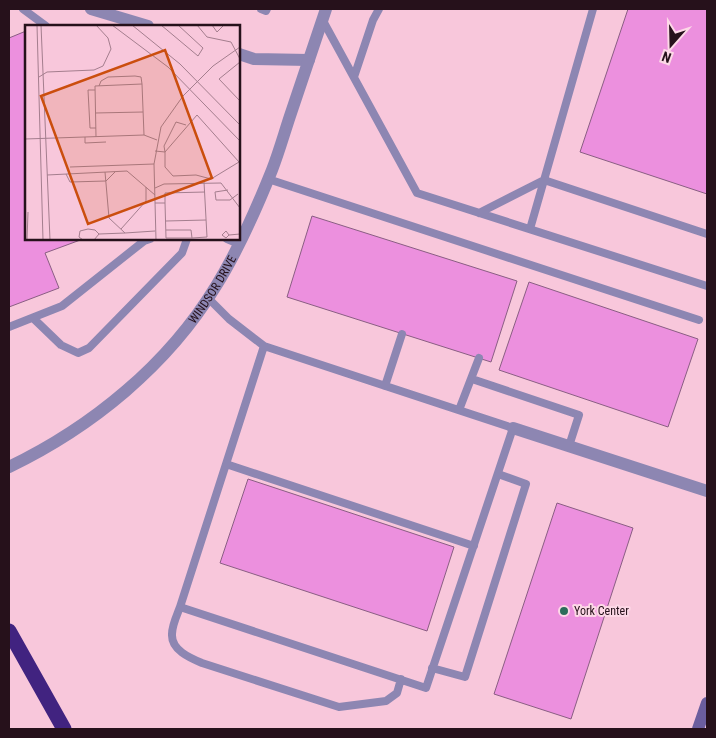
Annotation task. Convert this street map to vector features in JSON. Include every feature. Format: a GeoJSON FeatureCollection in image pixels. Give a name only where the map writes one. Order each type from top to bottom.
{"type":"FeatureCollection","features":[{"type":"Feature","properties":{"kind":"highway"},"geometry":{"type":"LineString","coordinates":[[9,631],[64,729]]}},
{"type":"Feature","properties":{"kind":"main road"},"geometry":{"type":"LineString","coordinates":[[698,729],[707,703]]}},
{"type":"Feature","properties":{"kind":"street"},"geometry":{"type":"LineString","coordinates":[[91,9],[145,25]]}},
{"type":"Feature","properties":{"kind":"street","name":"WINDSOR DRIVE"},"geometry":{"type":"LineString","coordinates":[[240,229],[268,179],[324,14]]}},
{"type":"Feature","properties":{"kind":"street"},"geometry":{"type":"LineString","coordinates":[[240,54],[254,59],[309,60]]}},
{"type":"Feature","properties":{"kind":"street","name":"WINDSOR DRIVE"},"geometry":{"type":"LineString","coordinates":[[9,467],[56,442],[96,415],[122,394],[163,355],[208,298],[233,241]]}},
{"type":"Feature","properties":{"kind":"street"},"geometry":{"type":"LineString","coordinates":[[514,428],[707,491]]}},
{"type":"Feature","properties":{"kind":"lane"},"geometry":{"type":"LineString","coordinates":[[23,9],[45,25]]}},
{"type":"Feature","properties":{"kind":"lane"},"geometry":{"type":"LineString","coordinates":[[261,9],[266,11],[267,9]]}},
{"type":"Feature","properties":{"kind":"lane"},"geometry":{"type":"LineString","coordinates":[[354,77],[378,9]]}},
{"type":"Feature","properties":{"kind":"lane"},"geometry":{"type":"LineString","coordinates":[[530,229],[593,9]]}},
{"type":"Feature","properties":{"kind":"lane"},"geometry":{"type":"LineString","coordinates":[[324,14],[354,77],[417,193],[707,286]]}},
{"type":"Feature","properties":{"kind":"lane"},"geometry":{"type":"LineString","coordinates":[[268,179],[699,320]]}},
{"type":"Feature","properties":{"kind":"lane"},"geometry":{"type":"LineString","coordinates":[[479,213],[544,180],[707,234]]}},
{"type":"Feature","properties":{"kind":"lane"},"geometry":{"type":"LineString","coordinates":[[9,327],[62,306],[147,240]]}},
{"type":"Feature","properties":{"kind":"lane"},"geometry":{"type":"LineString","coordinates":[[33,318],[61,345],[78,353],[89,348],[182,253],[187,240]]}},
{"type":"Feature","properties":{"kind":"lane"},"geometry":{"type":"LineString","coordinates":[[180,607],[426,688],[514,428],[264,346],[229,319],[208,298]]}},
{"type":"Feature","properties":{"kind":"lane"},"geometry":{"type":"LineString","coordinates":[[385,386],[402,334]]}},
{"type":"Feature","properties":{"kind":"lane"},"geometry":{"type":"LineString","coordinates":[[264,346],[180,607],[172,635],[176,646],[185,656],[211,666],[339,708],[386,701],[397,693],[401,679]]}},
{"type":"Feature","properties":{"kind":"lane"},"geometry":{"type":"LineString","coordinates":[[459,410],[479,358]]}},
{"type":"Feature","properties":{"kind":"lane"},"geometry":{"type":"LineString","coordinates":[[472,379],[580,415],[569,446]]}},
{"type":"Feature","properties":{"kind":"lane"},"geometry":{"type":"LineString","coordinates":[[226,464],[474,546]]}},
{"type":"Feature","properties":{"kind":"lane"},"geometry":{"type":"LineString","coordinates":[[432,668],[465,677],[526,484],[498,474]]}},
{"type":"Feature","properties":{"kind":"building"},"geometry":{"type":"Polygon","coordinates":[[[628,9],[707,9],[707,194],[580,152],[628,9]]]}},
{"type":"Feature","properties":{"kind":"building"},"geometry":{"type":"Polygon","coordinates":[[[25,31],[25,240],[80,240],[45,253],[59,288],[9,307],[9,38],[25,31]]]}},
{"type":"Feature","properties":{"kind":"building"},"geometry":{"type":"Polygon","coordinates":[[[312,216],[517,281],[491,362],[287,297],[312,216]]]}},
{"type":"Feature","properties":{"kind":"building"},"geometry":{"type":"Polygon","coordinates":[[[529,282],[698,339],[668,427],[499,370],[529,282]]]}},
{"type":"Feature","properties":{"kind":"building"},"geometry":{"type":"Polygon","coordinates":[[[248,479],[454,547],[427,631],[220,563],[248,479]]]}},
{"type":"Feature","properties":{"kind":"building","name":"York Center"},"geometry":{"type":"Polygon","coordinates":[[[557,503],[633,528],[571,719],[494,694],[557,503]]]}},
{"type":"Feature","properties":{"kind":"place","name":"York Center"},"geometry":{"type":"Point","coordinates":[564,611]}}]}
